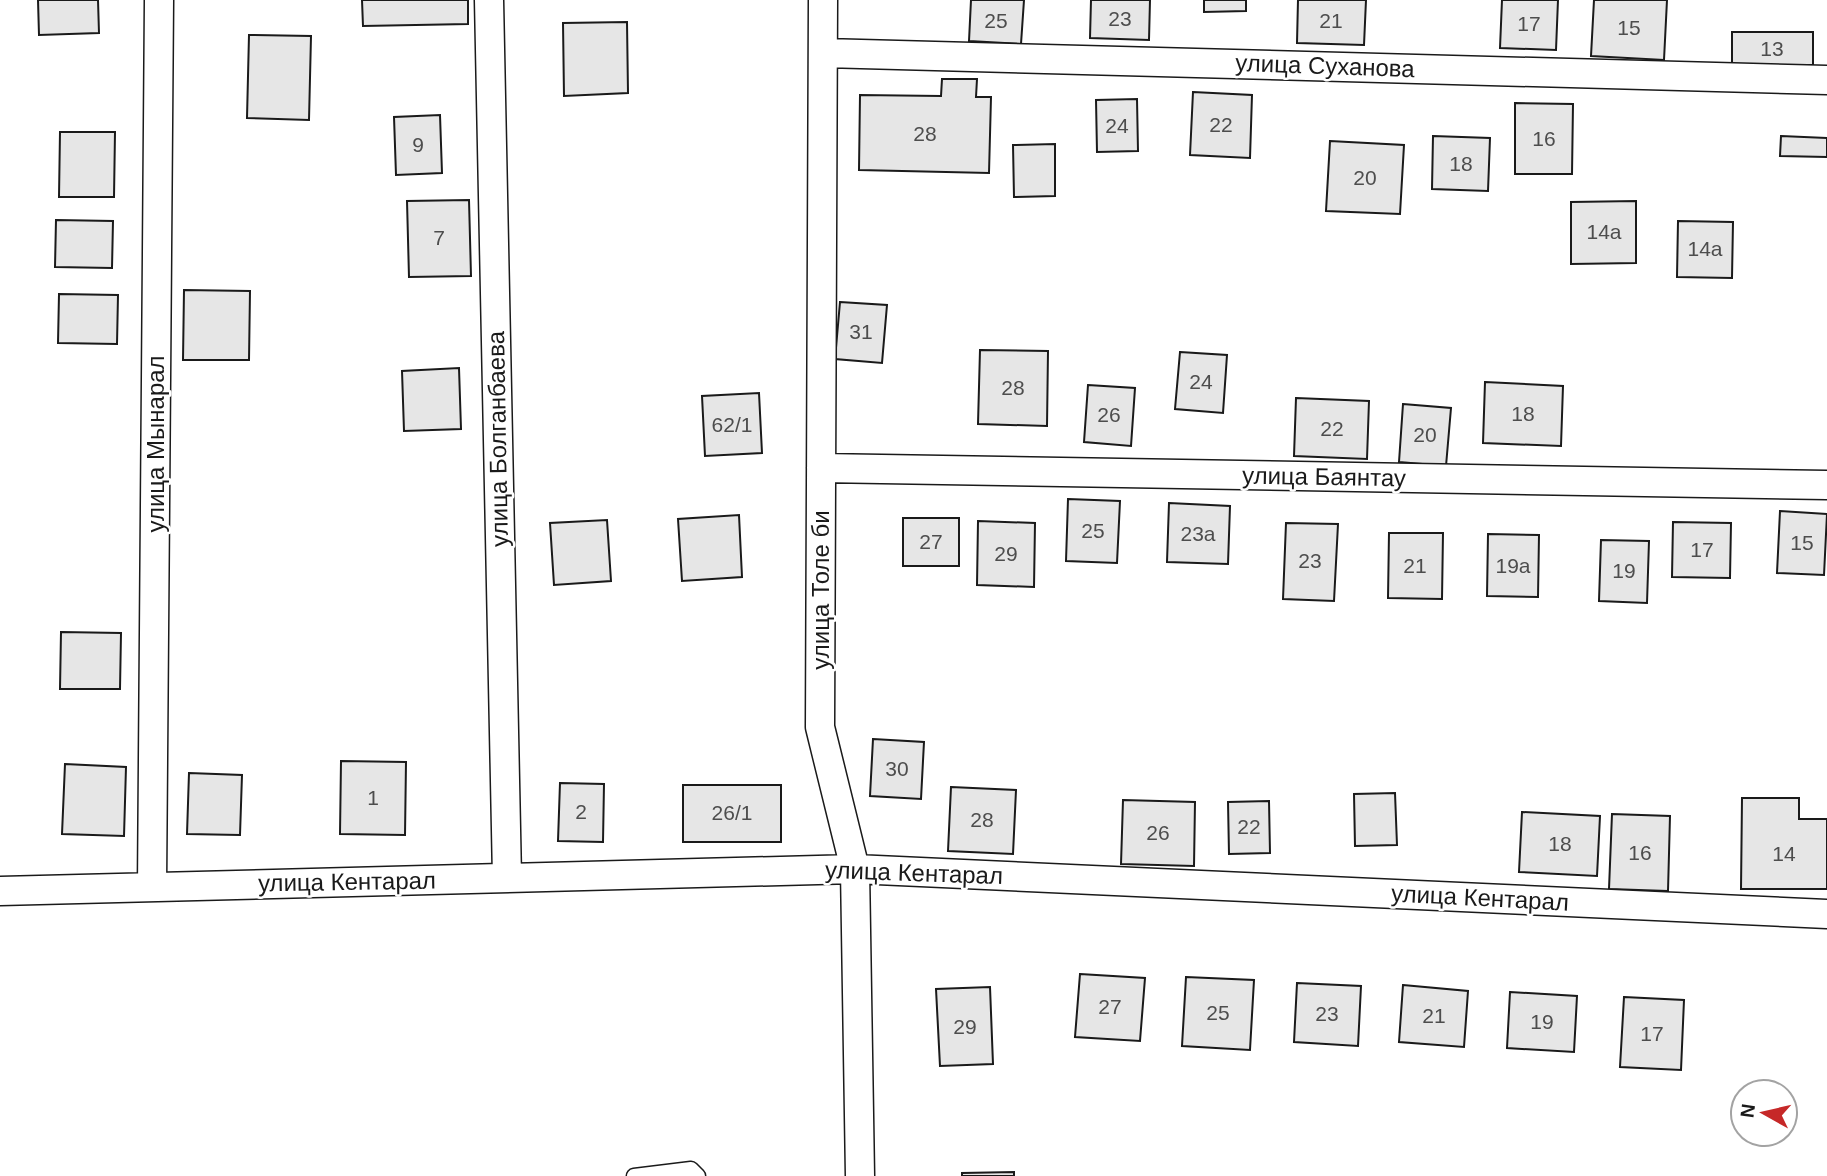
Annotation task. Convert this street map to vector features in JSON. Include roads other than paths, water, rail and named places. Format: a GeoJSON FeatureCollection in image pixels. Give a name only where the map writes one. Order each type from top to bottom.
{"type":"FeatureCollection","features":[{"type":"Feature","properties":{"kind":"street","name":"улица Мынарал"},"geometry":{"type":"LineString","coordinates":[[152,887],[159,0]]}},
{"type":"Feature","properties":{"kind":"street","name":"улица Болганбаева"},"geometry":{"type":"LineString","coordinates":[[489,0],[507,878]]}},
{"type":"Feature","properties":{"kind":"street","name":"улица Толе би"},"geometry":{"type":"LineString","coordinates":[[823,0],[820,727],[855,869],[860,1176]]}},
{"type":"Feature","properties":{"kind":"street","name":"улица Суханова"},"geometry":{"type":"LineString","coordinates":[[824,53],[1827,80]]}},
{"type":"Feature","properties":{"kind":"street","name":"улица Баянтау"},"geometry":{"type":"LineString","coordinates":[[821,468],[1827,485]]}},
{"type":"Feature","properties":{"kind":"street","name":"улица Кентарал"},"geometry":{"type":"LineString","coordinates":[[0,891],[855,869],[1827,914]]}},
{"type":"Feature","properties":{"kind":"lane"},"geometry":{"type":"LineString","coordinates":[[634,1176],[691,1169],[698,1176]]}}]}
